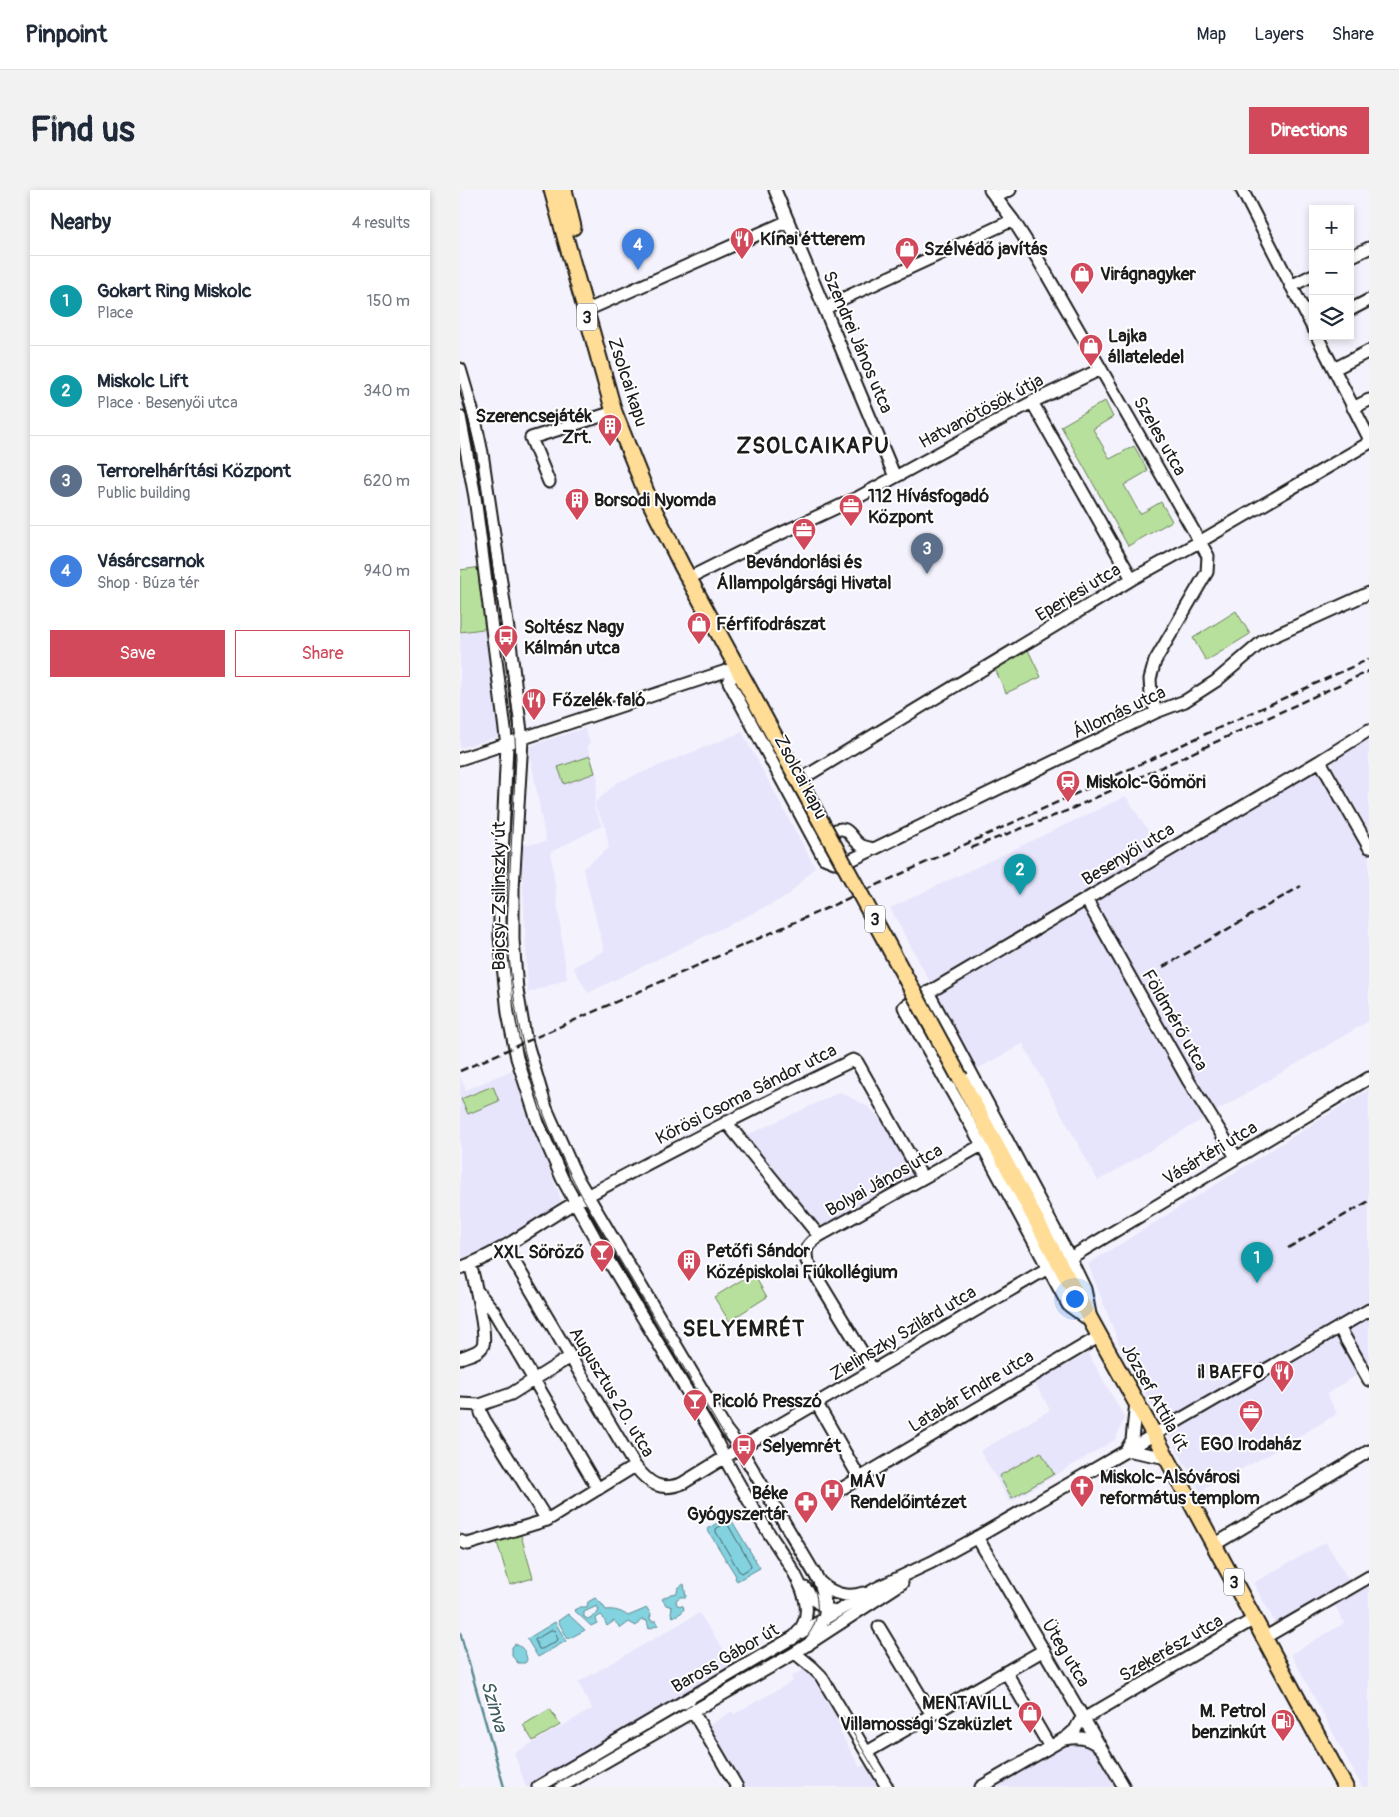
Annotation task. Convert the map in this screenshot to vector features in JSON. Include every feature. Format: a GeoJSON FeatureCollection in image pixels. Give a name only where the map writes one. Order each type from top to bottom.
{"type":"FeatureCollection","features":[{"type":"Feature","properties":{"kind":"main road","name":"Zsolcai kapu"},"geometry":{"type":"LineString","coordinates":[[552,190],[614,412],[650,502],[689,578],[960,1078]]}},
{"type":"Feature","properties":{"kind":"main road","name":"Zsolcai kapu"},"geometry":{"type":"LineString","coordinates":[[564,190],[622,410],[627,442]]}},
{"type":"Feature","properties":{"kind":"main road","name":"József Attila út"},"geometry":{"type":"LineString","coordinates":[[960,1078],[1345,1787]]}},
{"type":"Feature","properties":{"kind":"street","name":"Szendrei János utca"},"geometry":{"type":"LineString","coordinates":[[775,190],[895,477]]}},
{"type":"Feature","properties":{"kind":"street"},"geometry":{"type":"LineString","coordinates":[[992,193],[1010,190]]}},
{"type":"Feature","properties":{"kind":"street"},"geometry":{"type":"LineString","coordinates":[[1242,190],[1309,320]]}},
{"type":"Feature","properties":{"kind":"street","name":"Szeles utca"},"geometry":{"type":"LineString","coordinates":[[992,193],[1013,220],[1039,261],[1208,556],[1207,572],[1155,661],[1150,679],[1151,696],[1156,712]]}},
{"type":"Feature","properties":{"kind":"street"},"geometry":{"type":"LineString","coordinates":[[825,309],[840,300],[1013,220]]}},
{"type":"Feature","properties":{"kind":"street"},"geometry":{"type":"LineString","coordinates":[[594,307],[788,221]]}},
{"type":"Feature","properties":{"kind":"street"},"geometry":{"type":"LineString","coordinates":[[1354,255],[1369,248]]}},
{"type":"Feature","properties":{"kind":"street"},"geometry":{"type":"LineString","coordinates":[[1291,286],[1309,277]]}},
{"type":"Feature","properties":{"kind":"street"},"geometry":{"type":"LineString","coordinates":[[1354,308],[1369,300]]}},
{"type":"Feature","properties":{"kind":"street"},"geometry":{"type":"LineString","coordinates":[[1319,340],[1369,438]]}},
{"type":"Feature","properties":{"kind":"street"},"geometry":{"type":"LineString","coordinates":[[1334,369],[1369,351]]}},
{"type":"Feature","properties":{"kind":"street","name":"Bajcsy-Zsilinszky út"},"geometry":{"type":"LineString","coordinates":[[460,369],[475,420],[482,453],[510,643],[522,740],[513,888],[513,940],[517,990],[525,1037],[540,1090],[559,1140],[587,1196],[726,1430],[740,1448],[819,1581],[829,1613]]}},
{"type":"Feature","properties":{"kind":"street","name":"Hatvanötösök útja"},"geometry":{"type":"LineString","coordinates":[[689,578],[857,498],[1032,402],[1101,369]]}},
{"type":"Feature","properties":{"kind":"street"},"geometry":{"type":"LineString","coordinates":[[1353,408],[1369,400]]}},
{"type":"Feature","properties":{"kind":"street"},"geometry":{"type":"LineString","coordinates":[[1032,402],[1132,579]]}},
{"type":"Feature","properties":{"kind":"street"},"geometry":{"type":"LineString","coordinates":[[549,482],[530,438],[614,412]]}},
{"type":"Feature","properties":{"kind":"street","name":"Bajcsy-Zsilinszky út"},"geometry":{"type":"LineString","coordinates":[[460,417],[464,458],[483,553],[507,745],[500,938],[506,998],[514,1044],[532,1104],[553,1158],[575,1203],[795,1576],[804,1596],[806,1613],[802,1626],[792,1639]]}},
{"type":"Feature","properties":{"kind":"street","name":"Eperjesi utca"},"geometry":{"type":"LineString","coordinates":[[808,775],[1132,579],[1369,443]]}},
{"type":"Feature","properties":{"kind":"street"},"geometry":{"type":"LineString","coordinates":[[464,458],[482,453]]}},
{"type":"Feature","properties":{"kind":"street","name":"Állomás utca"},"geometry":{"type":"LineString","coordinates":[[874,849],[1156,712],[1185,701],[1216,681],[1263,641],[1369,593]]}},
{"type":"Feature","properties":{"kind":"street"},"geometry":{"type":"LineString","coordinates":[[460,759],[738,667]]}},
{"type":"Feature","properties":{"kind":"street","name":"Zsolcai kapu"},"geometry":{"type":"LineString","coordinates":[[738,667],[728,682],[820,851]]}},
{"type":"Feature","properties":{"kind":"street","name":"Besenyői utca"},"geometry":{"type":"LineString","coordinates":[[982,1145],[904,1007],[1320,761],[1369,730]]}},
{"type":"Feature","properties":{"kind":"street"},"geometry":{"type":"LineString","coordinates":[[1320,761],[1369,847]]}},
{"type":"Feature","properties":{"kind":"street"},"geometry":{"type":"LineString","coordinates":[[839,828],[848,832],[862,846],[874,849],[847,862],[834,862],[824,858],[820,851],[825,836],[839,828]]}},
{"type":"Feature","properties":{"kind":"street","name":"Földmérő utca"},"geometry":{"type":"LineString","coordinates":[[1086,899],[1188,1080],[1236,1158]]}},
{"type":"Feature","properties":{"kind":"street"},"geometry":{"type":"LineString","coordinates":[[928,992],[1070,1258],[1085,1289],[1096,1329]]}},
{"type":"Feature","properties":{"kind":"street","name":"Kőrösi Csoma Sándor utca"},"geometry":{"type":"LineString","coordinates":[[465,1266],[504,1246],[587,1196],[726,1122],[853,1060],[857,1062],[922,1178]]}},
{"type":"Feature","properties":{"kind":"street","name":"Vásártéri utca"},"geometry":{"type":"LineString","coordinates":[[1070,1258],[1369,1078]]}},
{"type":"Feature","properties":{"kind":"street"},"geometry":{"type":"LineString","coordinates":[[726,1122],[819,1236]]}},
{"type":"Feature","properties":{"kind":"street"},"geometry":{"type":"LineString","coordinates":[[982,1145],[1068,1305],[1096,1329]]}},
{"type":"Feature","properties":{"kind":"street","name":"Bolyai János utca"},"geometry":{"type":"LineString","coordinates":[[873,1370],[807,1262],[806,1248],[808,1244],[819,1236],[982,1145]]}},
{"type":"Feature","properties":{"kind":"street","name":"Augusztus 20. utca"},"geometry":{"type":"LineString","coordinates":[[504,1246],[635,1466],[650,1483],[674,1487],[724,1458]]}},
{"type":"Feature","properties":{"kind":"street"},"geometry":{"type":"LineString","coordinates":[[465,1266],[477,1291],[493,1310],[598,1489]]}},
{"type":"Feature","properties":{"kind":"street","name":"Zielinszky Szilárd utca"},"geometry":{"type":"LineString","coordinates":[[724,1458],[1048,1268]]}},
{"type":"Feature","properties":{"kind":"street"},"geometry":{"type":"LineString","coordinates":[[460,1358],[480,1349],[484,1344],[477,1291]]}},
{"type":"Feature","properties":{"kind":"street","name":"Baross Gábor út"},"geometry":{"type":"LineString","coordinates":[[561,1787],[690,1706],[829,1613],[874,1589],[932,1562],[977,1537],[1369,1310]]}},
{"type":"Feature","properties":{"kind":"street"},"geometry":{"type":"LineString","coordinates":[[1339,1327],[1369,1380]]}},
{"type":"Feature","properties":{"kind":"street","name":"Latabár Endre utca"},"geometry":{"type":"LineString","coordinates":[[831,1494],[1096,1329]]}},
{"type":"Feature","properties":{"kind":"street"},"geometry":{"type":"LineString","coordinates":[[460,1404],[480,1405],[511,1394],[570,1357]]}},
{"type":"Feature","properties":{"kind":"street"},"geometry":{"type":"LineString","coordinates":[[1136,1402],[1134,1431],[1132,1440],[1126,1450],[1167,1458]]}},
{"type":"Feature","properties":{"kind":"street"},"geometry":{"type":"LineString","coordinates":[[817,1404],[859,1478]]}},
{"type":"Feature","properties":{"kind":"street"},"geometry":{"type":"LineString","coordinates":[[480,1405],[485,1421],[548,1520]]}},
{"type":"Feature","properties":{"kind":"street"},"geometry":{"type":"LineString","coordinates":[[1214,1545],[1369,1451]]}},
{"type":"Feature","properties":{"kind":"street"},"geometry":{"type":"LineString","coordinates":[[460,1541],[468,1544],[548,1520],[635,1466]]}},
{"type":"Feature","properties":{"kind":"street","name":"Üteg utca"},"geometry":{"type":"LineString","coordinates":[[977,1537],[1124,1787]]}},
{"type":"Feature","properties":{"kind":"street","name":"Baross Gábor út"},"geometry":{"type":"LineString","coordinates":[[538,1787],[690,1706],[795,1653],[932,1562]]}},
{"type":"Feature","properties":{"kind":"street"},"geometry":{"type":"LineString","coordinates":[[795,1576],[813,1599],[829,1613],[847,1613],[860,1610]]}},
{"type":"Feature","properties":{"kind":"street"},"geometry":{"type":"LineString","coordinates":[[1264,1638],[1369,1577]]}},
{"type":"Feature","properties":{"kind":"street"},"geometry":{"type":"LineString","coordinates":[[819,1581],[830,1590],[844,1595],[859,1594],[874,1589]]}},
{"type":"Feature","properties":{"kind":"street"},"geometry":{"type":"LineString","coordinates":[[808,1645],[819,1631],[829,1613]]}},
{"type":"Feature","properties":{"kind":"street","name":"Szekerész utca"},"geometry":{"type":"LineString","coordinates":[[981,1787],[1073,1733],[1084,1718],[1254,1619]]}},
{"type":"Feature","properties":{"kind":"street"},"geometry":{"type":"LineString","coordinates":[[879,1627],[932,1715]]}},
{"type":"Feature","properties":{"kind":"street"},"geometry":{"type":"LineString","coordinates":[[867,1752],[1044,1650]]}},
{"type":"Feature","properties":{"kind":"street"},"geometry":{"type":"LineString","coordinates":[[795,1653],[821,1676],[887,1787]]}},
{"type":"Feature","properties":{"kind":"street"},"geometry":{"type":"LineString","coordinates":[[1006,1672],[1054,1744]]}},
{"type":"Feature","properties":{"kind":"street"},"geometry":{"type":"LineString","coordinates":[[690,1706],[737,1787]]}},
{"type":"Feature","properties":{"kind":"street","name":"Szekerész utca"},"geometry":{"type":"LineString","coordinates":[[1054,1744],[1071,1738],[1082,1738],[1095,1743],[1105,1754]]}},
{"type":"Feature","properties":{"kind":"shaded area"},"geometry":{"type":"Polygon","coordinates":[[[491,629],[504,735],[460,748],[460,633],[491,629]]]}},
{"type":"Feature","properties":{"kind":"shaded area"},"geometry":{"type":"Polygon","coordinates":[[[585,728],[590,743],[587,745],[598,779],[594,808],[602,826],[551,852],[567,979],[528,993],[521,845],[546,842],[529,750],[532,745],[585,728]]]}},
{"type":"Feature","properties":{"kind":"shaded area"},"geometry":{"type":"Polygon","coordinates":[[[742,732],[815,867],[788,896],[588,993],[573,967],[604,951],[583,868],[609,848],[605,827],[595,807],[595,803],[616,783],[742,732]]]}},
{"type":"Feature","properties":{"kind":"shaded area"},"geometry":{"type":"Polygon","coordinates":[[[1369,738],[1369,830],[1332,767],[1333,758],[1369,738]]]}},
{"type":"Feature","properties":{"kind":"shaded area"},"geometry":{"type":"Polygon","coordinates":[[[1320,761],[1369,848],[1369,1021],[1098,1181],[1023,1044],[977,1069],[890,908],[1126,796],[1167,860],[1320,761]]]}},
{"type":"Feature","properties":{"kind":"shaded area"},"geometry":{"type":"Polygon","coordinates":[[[512,1070],[562,1202],[480,1254],[460,1259],[460,1076],[466,1090],[512,1070]]]}},
{"type":"Feature","properties":{"kind":"shaded area"},"geometry":{"type":"Polygon","coordinates":[[[1369,1089],[1369,1367],[1327,1394],[1337,1414],[1270,1454],[1200,1491],[1123,1354],[1088,1264],[1369,1089]]]}},
{"type":"Feature","properties":{"kind":"shaded area"},"geometry":{"type":"Polygon","coordinates":[[[840,1092],[869,1107],[893,1133],[918,1176],[823,1232],[743,1137],[840,1092]]]}},
{"type":"Feature","properties":{"kind":"shaded area"},"geometry":{"type":"Polygon","coordinates":[[[1088,1353],[1125,1418],[1115,1440],[1010,1502],[980,1451],[1050,1410],[1035,1383],[1088,1353]]]}},
{"type":"Feature","properties":{"kind":"shaded area"},"geometry":{"type":"Polygon","coordinates":[[[1326,1542],[1350,1582],[1276,1624],[1253,1583],[1326,1542]]]}},
{"type":"Feature","properties":{"kind":"shaded area"},"geometry":{"type":"Polygon","coordinates":[[[1369,1585],[1369,1787],[1362,1787],[1291,1654],[1344,1623],[1334,1604],[1369,1585]]]}},
{"type":"Feature","properties":{"kind":"shaded area"},"geometry":{"type":"Polygon","coordinates":[[[699,1613],[734,1665],[535,1787],[526,1787],[514,1753],[592,1709],[578,1682],[699,1613]]]}},
{"type":"Feature","properties":{"kind":"shaded area"},"geometry":{"type":"Polygon","coordinates":[[[806,1668],[844,1729],[840,1732],[860,1767],[868,1763],[883,1787],[744,1787],[708,1726],[732,1711],[734,1714],[793,1681],[791,1677],[806,1668]]]}},
{"type":"Feature","properties":{"kind":"shaded area"},"geometry":{"type":"Polygon","coordinates":[[[1071,1742],[1087,1744],[1097,1751],[1118,1787],[992,1787],[1062,1746],[1071,1742]]]}},
{"type":"Feature","properties":{"kind":"green space"},"geometry":{"type":"Polygon","coordinates":[[[1105,401],[1113,417],[1093,429],[1110,459],[1134,446],[1148,471],[1124,485],[1140,514],[1161,502],[1172,521],[1128,546],[1061,426],[1105,401]]]}},
{"type":"Feature","properties":{"kind":"green space"},"geometry":{"type":"Polygon","coordinates":[[[482,567],[491,628],[460,632],[460,570],[482,567]]]}},
{"type":"Feature","properties":{"kind":"green space"},"geometry":{"type":"Polygon","coordinates":[[[1236,611],[1250,634],[1206,661],[1193,638],[1236,611]]]}},
{"type":"Feature","properties":{"kind":"green space"},"geometry":{"type":"Polygon","coordinates":[[[1028,650],[1041,677],[1006,693],[995,669],[1028,650]]]}},
{"type":"Feature","properties":{"kind":"green space"},"geometry":{"type":"Polygon","coordinates":[[[590,756],[595,773],[564,784],[558,767],[590,756]]]}},
{"type":"Feature","properties":{"kind":"green space"},"geometry":{"type":"Polygon","coordinates":[[[493,1086],[499,1101],[468,1114],[461,1099],[493,1086]]]}},
{"type":"Feature","properties":{"kind":"green space"},"geometry":{"type":"Polygon","coordinates":[[[753,1273],[767,1297],[729,1321],[714,1297],[753,1273]]]}},
{"type":"Feature","properties":{"kind":"green space"},"geometry":{"type":"Polygon","coordinates":[[[1041,1452],[1054,1474],[1012,1498],[999,1476],[1041,1452]]]}},
{"type":"Feature","properties":{"kind":"green space"},"geometry":{"type":"Polygon","coordinates":[[[520,1532],[533,1578],[510,1585],[496,1539],[520,1532]]]}},
{"type":"Feature","properties":{"kind":"green space"},"geometry":{"type":"Polygon","coordinates":[[[550,1709],[560,1725],[533,1741],[523,1725],[550,1709]]]}},
{"type":"Feature","properties":{"kind":"water"},"geometry":{"type":"Polygon","coordinates":[[[729,1516],[760,1568],[737,1581],[736,1576],[707,1529],[729,1516]]]}},
{"type":"Feature","properties":{"kind":"water"},"geometry":{"type":"Polygon","coordinates":[[[684,1584],[686,1597],[680,1597],[676,1600],[677,1605],[683,1606],[684,1609],[673,1617],[671,1613],[672,1607],[666,1605],[662,1599],[677,1593],[678,1588],[684,1584]]]}},
{"type":"Feature","properties":{"kind":"water"},"geometry":{"type":"Polygon","coordinates":[[[595,1598],[606,1610],[617,1611],[628,1616],[647,1608],[651,1615],[651,1621],[656,1621],[658,1625],[649,1629],[647,1621],[641,1620],[636,1626],[629,1622],[621,1628],[614,1621],[607,1626],[601,1615],[596,1618],[597,1623],[591,1626],[574,1610],[580,1607],[587,1607],[588,1602],[595,1598]],[[597,1606],[584,1612],[584,1617],[588,1619],[597,1614],[599,1610],[597,1606]]]}},
{"type":"Feature","properties":{"kind":"water"},"geometry":{"type":"Polygon","coordinates":[[[568,1614],[585,1630],[568,1639],[558,1621],[568,1614]]]}},
{"type":"Feature","properties":{"kind":"water"},"geometry":{"type":"Polygon","coordinates":[[[555,1622],[566,1641],[538,1657],[527,1639],[555,1622]]]}},
{"type":"Feature","properties":{"kind":"water"},"geometry":{"type":"Polygon","coordinates":[[[515,1644],[525,1652],[527,1660],[525,1663],[518,1663],[512,1656],[512,1647],[515,1644]]]}},
{"type":"Feature","properties":{"kind":"waterway","name":"Szinva"},"geometry":{"type":"LineString","coordinates":[[460,1632],[504,1787]]}},
{"type":"Feature","properties":{"kind":"tram line"},"geometry":{"type":"LineString","coordinates":[[460,384],[477,454],[514,719],[516,758],[507,925],[514,998],[528,1066],[551,1132],[583,1198],[812,1583],[817,1599],[815,1622],[808,1635],[802,1641],[551,1787]]}},
{"type":"Feature","properties":{"kind":"tram line"},"geometry":{"type":"LineString","coordinates":[[843,1716],[876,1772]]}},
{"type":"Feature","properties":{"kind":"railway"},"geometry":{"type":"LineString","coordinates":[[460,1071],[827,908],[1369,659]]}},
{"type":"Feature","properties":{"kind":"railway"},"geometry":{"type":"LineString","coordinates":[[971,848],[1069,810],[1369,671]]}},
{"type":"Feature","properties":{"kind":"railway"},"geometry":{"type":"LineString","coordinates":[[1163,967],[1301,886]]}},
{"type":"Feature","properties":{"kind":"railway"},"geometry":{"type":"LineString","coordinates":[[1288,1248],[1369,1201]]}},
{"type":"Feature","properties":{"kind":"place","name":"Kínai étterem"},"geometry":{"type":"Point","coordinates":[742,260]}},
{"type":"Feature","properties":{"kind":"place","name":"Vásárcsarnok"},"geometry":{"type":"Point","coordinates":[638,270]}},
{"type":"Feature","properties":{"kind":"place","name":"Szélvédő javítás"},"geometry":{"type":"Point","coordinates":[907,270]}},
{"type":"Feature","properties":{"kind":"place","name":"Virágnagyker"},"geometry":{"type":"Point","coordinates":[1082,295]}},
{"type":"Feature","properties":{"kind":"place","name":"Lajka állateledel"},"geometry":{"type":"Point","coordinates":[1091,367]}},
{"type":"Feature","properties":{"kind":"place","name":"Szerencsejáték Zrt."},"geometry":{"type":"Point","coordinates":[610,447]}},
{"type":"Feature","properties":{"kind":"place","name":"Borsodi Nyomda"},"geometry":{"type":"Point","coordinates":[577,521]}},
{"type":"Feature","properties":{"kind":"place","name":"112 Hívásfogadó Központ"},"geometry":{"type":"Point","coordinates":[851,527]}},
{"type":"Feature","properties":{"kind":"place","name":"Bevándorlási és Állampolgársági Hivatal"},"geometry":{"type":"Point","coordinates":[804,551]}},
{"type":"Feature","properties":{"kind":"place","name":"Terrorelhárítási Központ"},"geometry":{"type":"Point","coordinates":[927,574]}},
{"type":"Feature","properties":{"kind":"place","name":"Férfifodrászat"},"geometry":{"type":"Point","coordinates":[699,645]}},
{"type":"Feature","properties":{"kind":"place","name":"Soltész Nagy Kálmán utca"},"geometry":{"type":"Point","coordinates":[506,658]}},
{"type":"Feature","properties":{"kind":"place","name":"Főzelék faló"},"geometry":{"type":"Point","coordinates":[534,721]}},
{"type":"Feature","properties":{"kind":"place","name":"Miskolc-Gömöri"},"geometry":{"type":"Point","coordinates":[1068,803]}},
{"type":"Feature","properties":{"kind":"place","name":"Miskolc Lift"},"geometry":{"type":"Point","coordinates":[1020,895]}},
{"type":"Feature","properties":{"kind":"place","name":"XXL Söröző"},"geometry":{"type":"Point","coordinates":[602,1273]}},
{"type":"Feature","properties":{"kind":"place","name":"Petőfi Sándor Középiskolai Fiúkollégium"},"geometry":{"type":"Point","coordinates":[689,1282]}},
{"type":"Feature","properties":{"kind":"place","name":"Gokart Ring Miskolc"},"geometry":{"type":"Point","coordinates":[1257,1283]}},
{"type":"Feature","properties":{"kind":"place","name":"il BAFFO"},"geometry":{"type":"Point","coordinates":[1282,1393]}},
{"type":"Feature","properties":{"kind":"place","name":"Picoló Presszó"},"geometry":{"type":"Point","coordinates":[695,1422]}},
{"type":"Feature","properties":{"kind":"place","name":"EGO Irodaház"},"geometry":{"type":"Point","coordinates":[1251,1433]}},
{"type":"Feature","properties":{"kind":"place","name":"Selyemrét"},"geometry":{"type":"Point","coordinates":[744,1467]}},
{"type":"Feature","properties":{"kind":"place","name":"Miskolc-Alsóvárosi református templom"},"geometry":{"type":"Point","coordinates":[1082,1508]}},
{"type":"Feature","properties":{"kind":"place","name":"MÁV Rendelőintézet"},"geometry":{"type":"Point","coordinates":[832,1512]}},
{"type":"Feature","properties":{"kind":"place","name":"Béke Gyógyszertár"},"geometry":{"type":"Point","coordinates":[806,1524]}},
{"type":"Feature","properties":{"kind":"place","name":"MENTAVILL Villamossági Szaküzlet"},"geometry":{"type":"Point","coordinates":[1030,1734]}},
{"type":"Feature","properties":{"kind":"place","name":"M. Petrol benzinkút"},"geometry":{"type":"Point","coordinates":[1283,1742]}},
{"type":"Feature","properties":{"kind":"district","name":"ZSOLCAIKAPU"},"geometry":{"type":"Point","coordinates":[813,445]}},
{"type":"Feature","properties":{"kind":"district","name":"SELYEMRÉT"},"geometry":{"type":"Point","coordinates":[744,1328]}}]}
